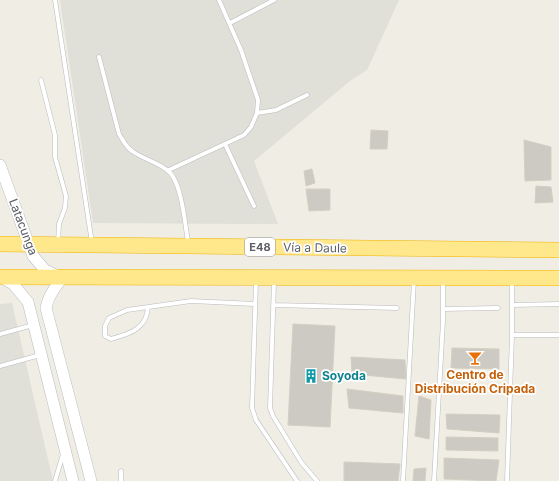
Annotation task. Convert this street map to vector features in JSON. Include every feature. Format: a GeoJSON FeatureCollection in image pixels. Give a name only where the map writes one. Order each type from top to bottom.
{"type":"FeatureCollection","features":[{"type":"Feature","properties":{"kind":"highway"},"geometry":{"type":"LineString","coordinates":[[492,250],[559,241]]}},
{"type":"Feature","properties":{"kind":"highway","name":"Vía a Daule"},"geometry":{"type":"LineString","coordinates":[[0,244],[559,250]]}},
{"type":"Feature","properties":{"kind":"highway"},"geometry":{"type":"LineString","coordinates":[[0,277],[559,278]]}},
{"type":"Feature","properties":{"kind":"street","name":"Latacunga"},"geometry":{"type":"LineString","coordinates":[[0,165],[33,256],[40,266],[50,273],[62,278]]}},
{"type":"Feature","properties":{"kind":"street"},"geometry":{"type":"LineString","coordinates":[[0,277],[13,284],[28,302],[74,481]]}},
{"type":"Feature","properties":{"kind":"street"},"geometry":{"type":"LineString","coordinates":[[62,278],[51,292],[46,308],[91,481]]}},
{"type":"Feature","properties":{"kind":"lane"},"geometry":{"type":"LineString","coordinates":[[55,0],[93,245]]}},
{"type":"Feature","properties":{"kind":"lane"},"geometry":{"type":"LineString","coordinates":[[169,170],[244,135],[252,127],[258,113],[258,100],[241,50],[219,0]]}},
{"type":"Feature","properties":{"kind":"lane"},"geometry":{"type":"LineString","coordinates":[[230,23],[274,0]]}},
{"type":"Feature","properties":{"kind":"lane"},"geometry":{"type":"LineString","coordinates":[[99,57],[119,134],[132,151],[169,170],[176,181],[181,197],[188,246]]}},
{"type":"Feature","properties":{"kind":"lane"},"geometry":{"type":"LineString","coordinates":[[42,80],[54,135],[55,157],[66,196],[65,208],[59,224],[58,245]]}},
{"type":"Feature","properties":{"kind":"lane"},"geometry":{"type":"LineString","coordinates":[[258,113],[276,110],[307,96]]}},
{"type":"Feature","properties":{"kind":"lane"},"geometry":{"type":"LineString","coordinates":[[225,144],[254,206]]}},
{"type":"Feature","properties":{"kind":"lane"},"geometry":{"type":"LineString","coordinates":[[256,277],[255,355],[252,408],[256,420],[297,481]]}},
{"type":"Feature","properties":{"kind":"lane"},"geometry":{"type":"LineString","coordinates":[[274,277],[270,408],[273,416],[301,462],[317,481]]}},
{"type":"Feature","properties":{"kind":"lane"},"geometry":{"type":"LineString","coordinates":[[403,481],[414,278]]}},
{"type":"Feature","properties":{"kind":"lane"},"geometry":{"type":"LineString","coordinates":[[434,481],[443,309],[443,278]]}},
{"type":"Feature","properties":{"kind":"lane"},"geometry":{"type":"LineString","coordinates":[[507,481],[512,335],[512,278]]}},
{"type":"Feature","properties":{"kind":"lane"},"geometry":{"type":"LineString","coordinates":[[148,308],[146,318],[140,328],[132,333],[111,338],[105,336],[104,326],[109,318],[127,310],[191,301],[255,304]]}},
{"type":"Feature","properties":{"kind":"lane"},"geometry":{"type":"LineString","coordinates":[[512,305],[559,304]]}},
{"type":"Feature","properties":{"kind":"lane"},"geometry":{"type":"LineString","coordinates":[[273,305],[397,308]]}},
{"type":"Feature","properties":{"kind":"lane"},"geometry":{"type":"LineString","coordinates":[[443,309],[498,308]]}},
{"type":"Feature","properties":{"kind":"lane"},"geometry":{"type":"LineString","coordinates":[[0,334],[35,325]]}},
{"type":"Feature","properties":{"kind":"lane"},"geometry":{"type":"LineString","coordinates":[[512,335],[559,335]]}},
{"type":"Feature","properties":{"kind":"lane"},"geometry":{"type":"LineString","coordinates":[[0,366],[42,354]]}},
{"type":"Feature","properties":{"kind":"lane"},"geometry":{"type":"LineString","coordinates":[[55,481],[65,448]]}},
{"type":"Feature","properties":{"kind":"lane"},"geometry":{"type":"LineString","coordinates":[[121,471],[122,481]]}},
{"type":"Feature","properties":{"kind":"shaded area"},"geometry":{"type":"Polygon","coordinates":[[[60,0],[399,0],[367,70],[350,81],[254,161],[278,224],[93,223],[60,0]]]}},
{"type":"Feature","properties":{"kind":"shaded area"},"geometry":{"type":"Polygon","coordinates":[[[12,303],[53,481],[0,481],[0,304],[12,303]]]}},
{"type":"Feature","properties":{"kind":"building"},"geometry":{"type":"Polygon","coordinates":[[[371,130],[388,131],[387,149],[370,149],[371,130]]]}},
{"type":"Feature","properties":{"kind":"building"},"geometry":{"type":"Polygon","coordinates":[[[524,140],[551,147],[551,180],[525,181],[524,140]]]}},
{"type":"Feature","properties":{"kind":"building"},"geometry":{"type":"Polygon","coordinates":[[[312,169],[315,183],[306,186],[304,171],[312,169]]]}},
{"type":"Feature","properties":{"kind":"building"},"geometry":{"type":"Polygon","coordinates":[[[536,186],[551,187],[553,202],[535,203],[536,186]]]}},
{"type":"Feature","properties":{"kind":"building"},"geometry":{"type":"Polygon","coordinates":[[[306,189],[330,189],[330,210],[309,211],[306,189]]]}},
{"type":"Feature","properties":{"kind":"building","name":"Soyoda"},"geometry":{"type":"Polygon","coordinates":[[[293,324],[335,326],[330,427],[288,425],[293,324]]]}},
{"type":"Feature","properties":{"kind":"building","name":"Centro de Distribución Cripada"},"geometry":{"type":"Polygon","coordinates":[[[452,348],[499,349],[499,369],[451,368],[452,348]]]}},
{"type":"Feature","properties":{"kind":"building"},"geometry":{"type":"Polygon","coordinates":[[[351,357],[405,360],[406,379],[352,374],[351,357]]]}},
{"type":"Feature","properties":{"kind":"building"},"geometry":{"type":"Polygon","coordinates":[[[347,389],[403,396],[403,413],[349,408],[347,389]]]}},
{"type":"Feature","properties":{"kind":"building"},"geometry":{"type":"Polygon","coordinates":[[[419,396],[431,400],[429,439],[415,436],[419,396]]]}},
{"type":"Feature","properties":{"kind":"building"},"geometry":{"type":"Polygon","coordinates":[[[446,414],[500,415],[499,433],[447,429],[446,414]]]}},
{"type":"Feature","properties":{"kind":"building"},"geometry":{"type":"Polygon","coordinates":[[[446,437],[498,438],[498,451],[446,450],[446,437]]]}},
{"type":"Feature","properties":{"kind":"building"},"geometry":{"type":"Polygon","coordinates":[[[444,458],[499,460],[496,481],[444,479],[444,458]]]}},
{"type":"Feature","properties":{"kind":"building"},"geometry":{"type":"Polygon","coordinates":[[[344,462],[400,464],[398,481],[344,481],[344,462]]]}},
{"type":"Feature","properties":{"kind":"building"},"geometry":{"type":"Polygon","coordinates":[[[426,468],[425,481],[413,481],[414,469],[426,468]]]}},
{"type":"Feature","properties":{"kind":"place","name":"Centro de Distribución Cripada"},"geometry":{"type":"Point","coordinates":[475,358]}},
{"type":"Feature","properties":{"kind":"place","name":"Soyoda"},"geometry":{"type":"Point","coordinates":[311,376]}}]}
